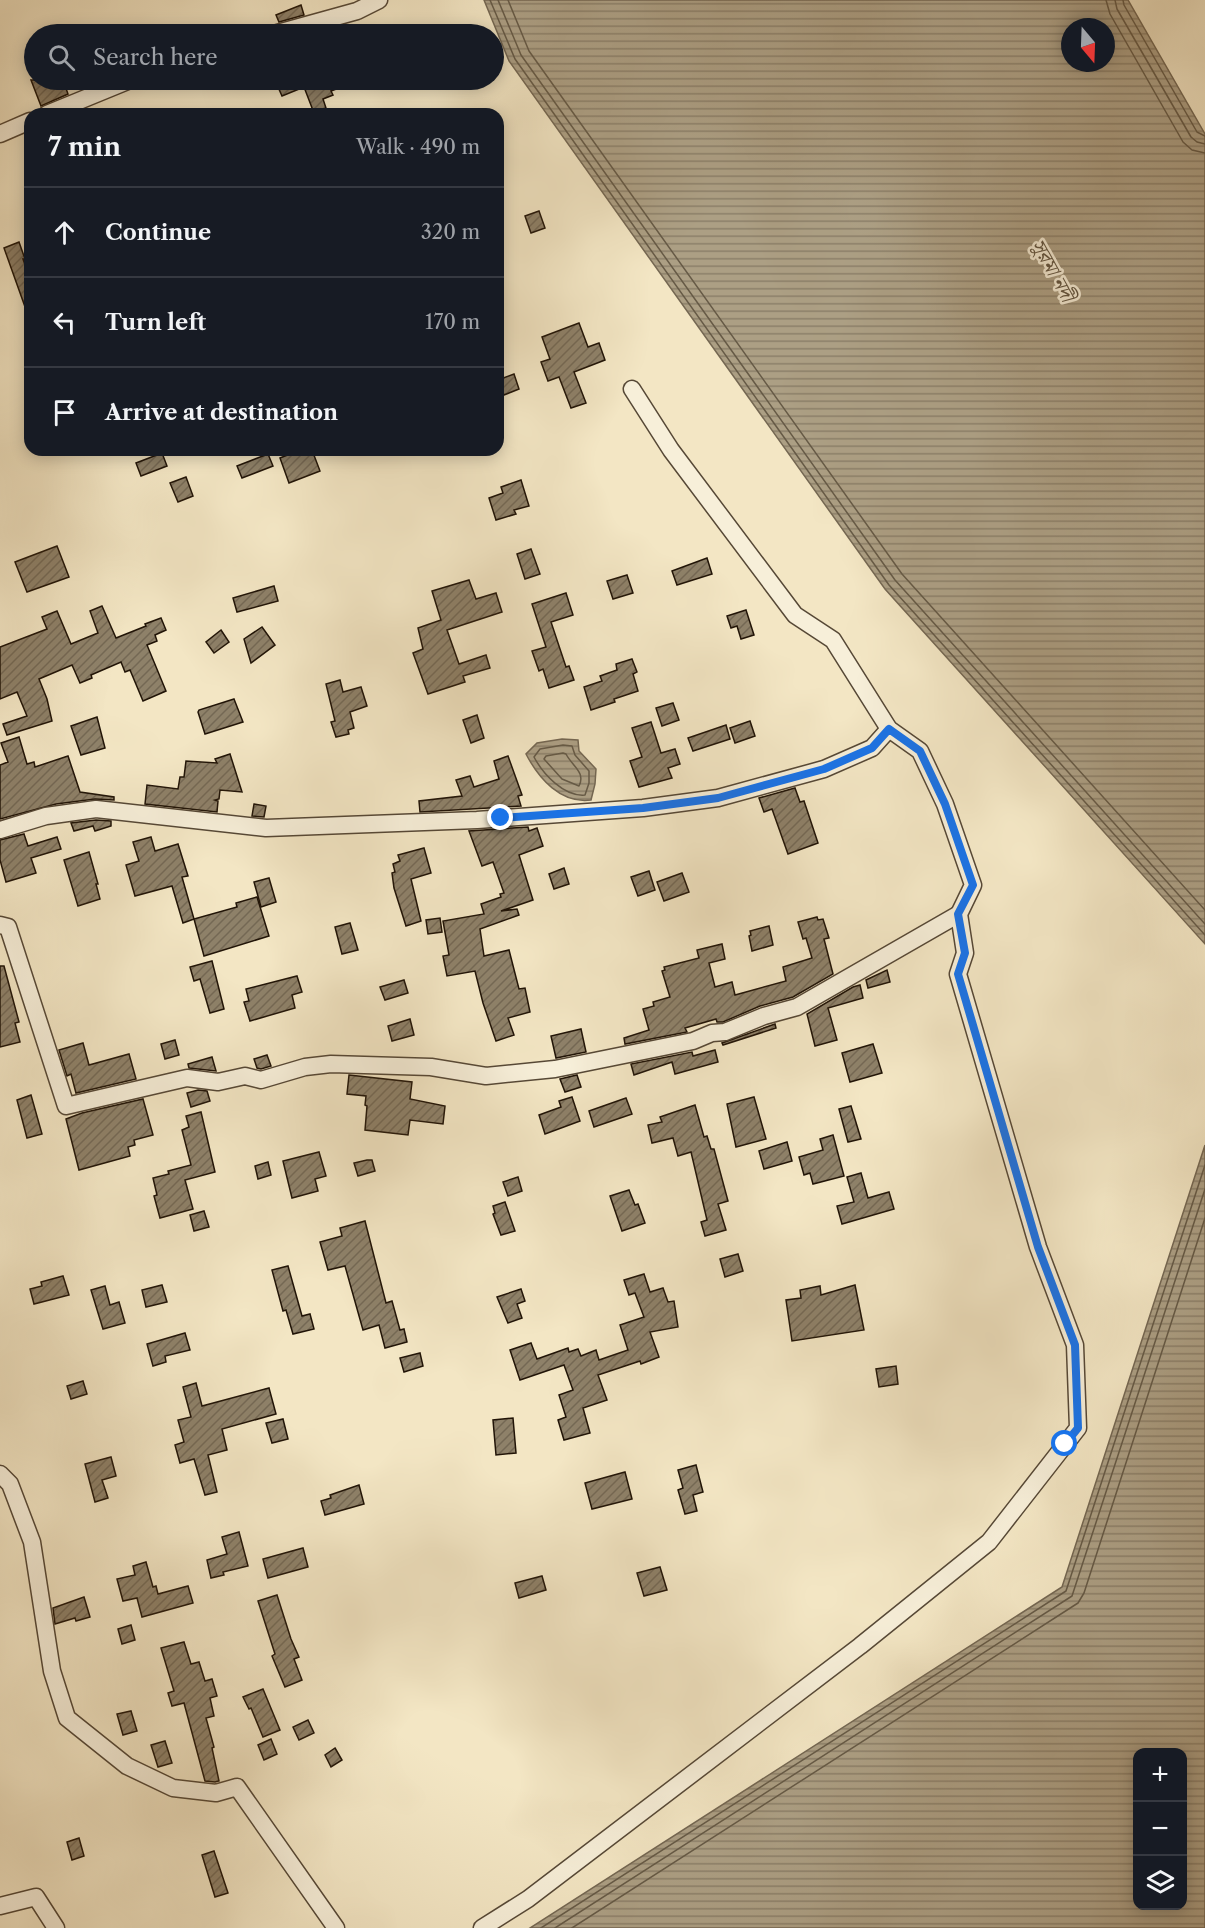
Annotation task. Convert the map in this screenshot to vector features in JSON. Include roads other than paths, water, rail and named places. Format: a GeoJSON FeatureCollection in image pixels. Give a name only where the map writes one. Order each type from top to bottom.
{"type":"FeatureCollection","features":[{"type":"Feature","properties":{"kind":"street"},"geometry":{"type":"LineString","coordinates":[[310,24],[357,11],[379,0]]}},
{"type":"Feature","properties":{"kind":"street"},"geometry":{"type":"LineString","coordinates":[[62,108],[106,90]]}},
{"type":"Feature","properties":{"kind":"street"},"geometry":{"type":"LineString","coordinates":[[0,134],[24,124]]}},
{"type":"Feature","properties":{"kind":"street"},"geometry":{"type":"LineString","coordinates":[[0,925],[8,927],[66,1106],[188,1078],[218,1082],[245,1076],[261,1080],[305,1067],[331,1064],[431,1067],[486,1076],[555,1069],[693,1041],[797,1007],[958,914],[973,885],[945,804],[920,751],[889,729],[833,640],[795,615],[671,450],[632,389]]}},
{"type":"Feature","properties":{"kind":"street"},"geometry":{"type":"LineString","coordinates":[[0,830],[46,816],[96,809],[266,828],[477,820],[643,808],[718,798],[824,769],[872,748],[889,729]]}},
{"type":"Feature","properties":{"kind":"street"},"geometry":{"type":"LineString","coordinates":[[482,1928],[528,1899],[860,1646],[989,1542],[1078,1428],[1075,1345],[1038,1247],[958,974],[965,953],[958,914]]}},
{"type":"Feature","properties":{"kind":"street"},"geometry":{"type":"LineString","coordinates":[[0,1474],[10,1484],[32,1542],[52,1671],[67,1718],[127,1766],[173,1788],[216,1793],[237,1787],[336,1928]]}},
{"type":"Feature","properties":{"kind":"street"},"geometry":{"type":"LineString","coordinates":[[0,1906],[36,1897],[56,1928]]}},
{"type":"Feature","properties":{"kind":"water","name":"সুরমা নদী"},"geometry":{"type":"Polygon","coordinates":[[[484,0],[1128,0],[1205,134],[1205,944],[885,589],[509,61],[504,49],[504,24],[494,24],[484,0]]]}},
{"type":"Feature","properties":{"kind":"water"},"geometry":{"type":"Polygon","coordinates":[[[562,739],[578,740],[579,751],[596,769],[591,800],[570,798],[552,788],[537,772],[526,754],[537,743],[562,739]]]}},
{"type":"Feature","properties":{"kind":"water"},"geometry":{"type":"Polygon","coordinates":[[[1205,1145],[1205,1928],[530,1928],[1062,1587],[1205,1145]]]}}]}
